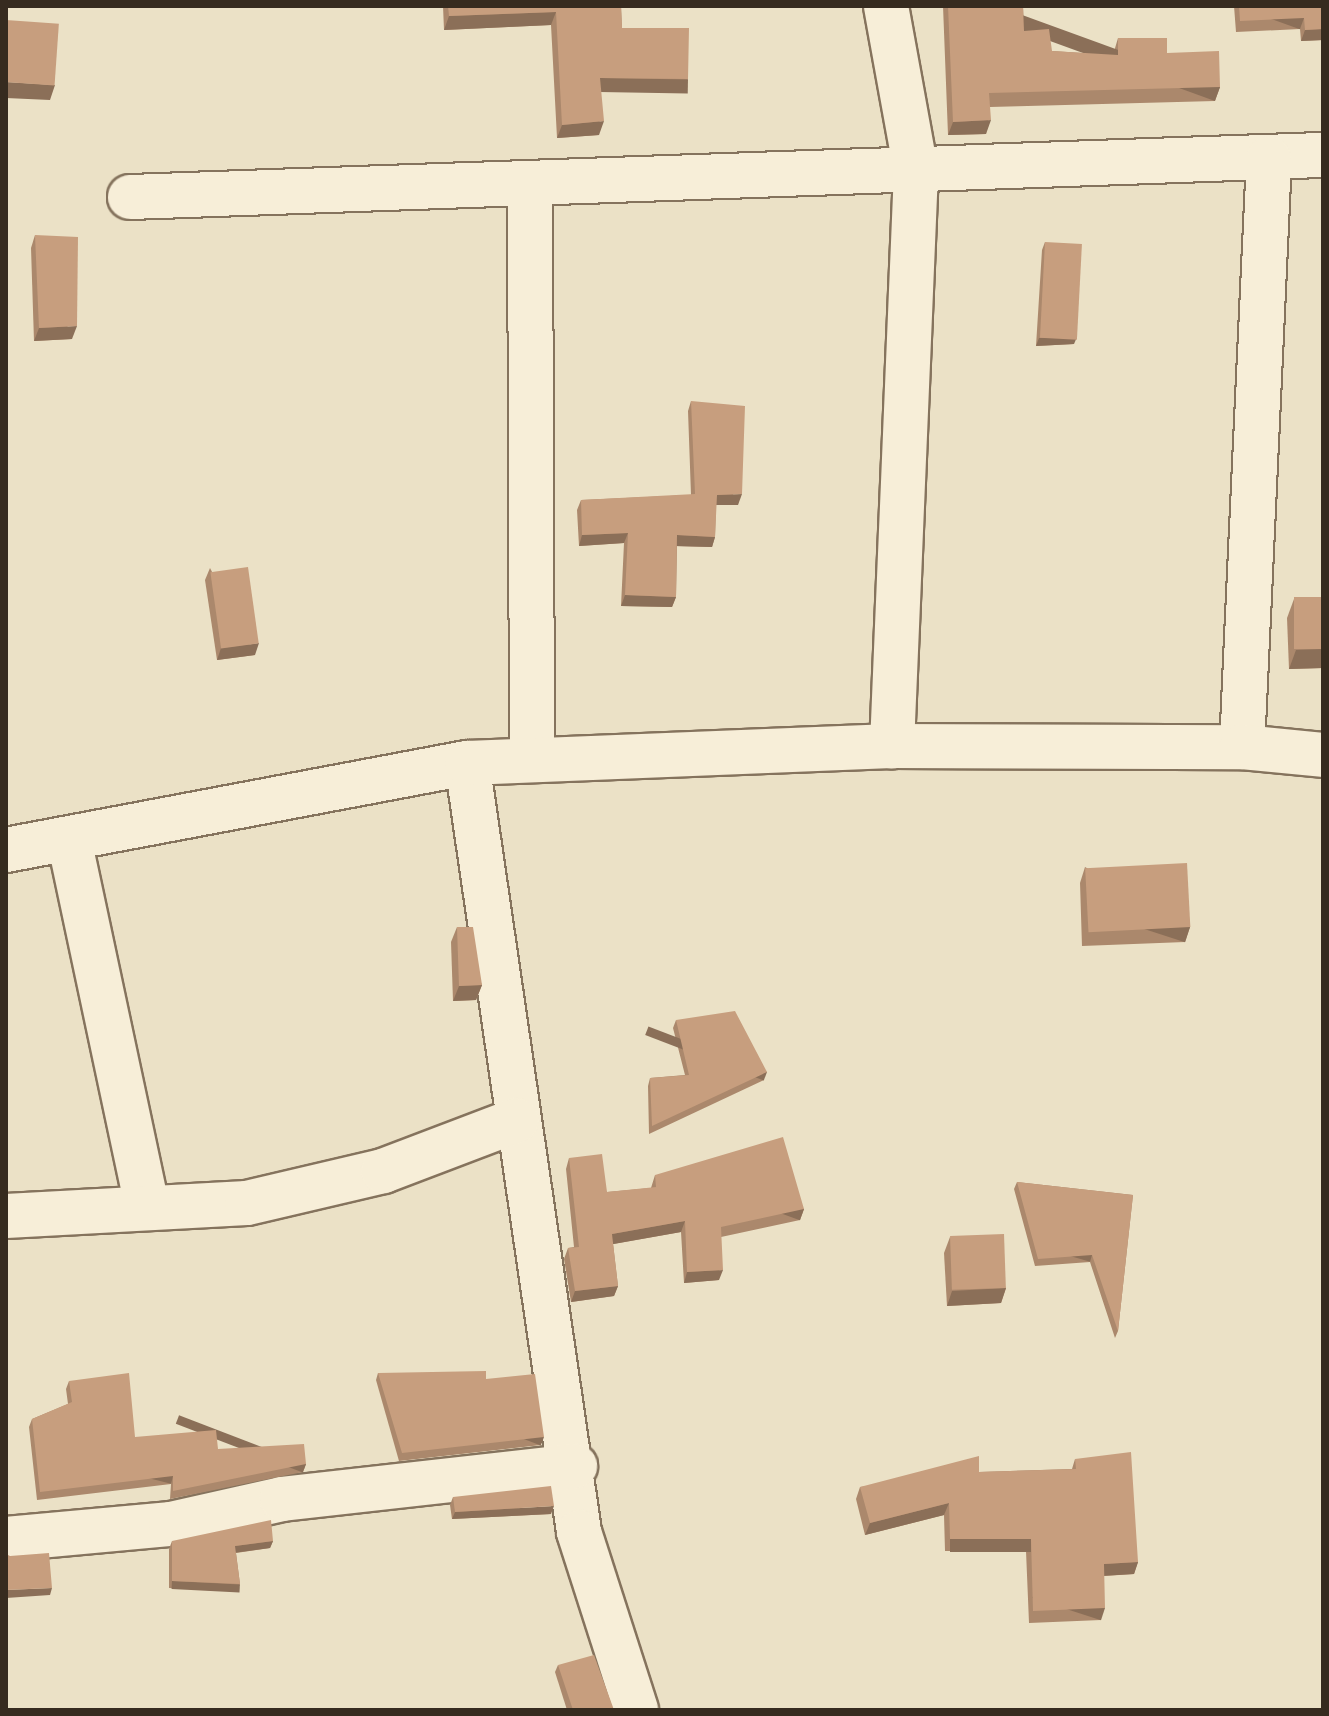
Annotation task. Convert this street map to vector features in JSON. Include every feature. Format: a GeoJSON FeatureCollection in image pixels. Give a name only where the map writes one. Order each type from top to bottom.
{"type":"FeatureCollection","features":[{"type":"Feature","properties":{"kind":"street"},"geometry":{"type":"LineString","coordinates":[[886,6],[916,171],[892,746]]}},
{"type":"Feature","properties":{"kind":"street"},"geometry":{"type":"LineString","coordinates":[[130,197],[530,186],[1323,155]]}},
{"type":"Feature","properties":{"kind":"street"},"geometry":{"type":"LineString","coordinates":[[1242,747],[1269,159]]}},
{"type":"Feature","properties":{"kind":"street"},"geometry":{"type":"LineString","coordinates":[[530,186],[532,759]]}},
{"type":"Feature","properties":{"kind":"street"},"geometry":{"type":"LineString","coordinates":[[6,850],[467,763],[892,746],[1242,747],[1323,755]]}},
{"type":"Feature","properties":{"kind":"street"},"geometry":{"type":"LineString","coordinates":[[467,763],[517,1120],[575,1466],[579,1532],[636,1710]]}},
{"type":"Feature","properties":{"kind":"street"},"geometry":{"type":"LineString","coordinates":[[69,839],[147,1207]]}},
{"type":"Feature","properties":{"kind":"street"},"geometry":{"type":"LineString","coordinates":[[6,1216],[247,1203],[383,1171],[517,1120]]}},
{"type":"Feature","properties":{"kind":"street"},"geometry":{"type":"LineString","coordinates":[[6,1539],[171,1524],[282,1499],[575,1466]]}},
{"type":"Feature","properties":{"kind":"building"},"geometry":{"type":"Polygon","coordinates":[[[448,6],[621,6],[622,28],[689,28],[688,79],[600,78],[604,121],[562,125],[556,12],[449,16],[448,6]]]}},
{"type":"Feature","properties":{"kind":"building"},"geometry":{"type":"Polygon","coordinates":[[[948,6],[1023,6],[1024,31],[1049,29],[1052,51],[1118,55],[1118,38],[1167,38],[1167,53],[1219,51],[1220,87],[989,93],[991,120],[953,122],[948,6]]]}},
{"type":"Feature","properties":{"kind":"building"},"geometry":{"type":"Polygon","coordinates":[[[1239,6],[1323,6],[1323,29],[1305,30],[1304,18],[1240,21],[1239,6]]]}},
{"type":"Feature","properties":{"kind":"building"},"geometry":{"type":"Polygon","coordinates":[[[6,20],[59,24],[55,86],[6,82],[6,20]]]}},
{"type":"Feature","properties":{"kind":"building"},"geometry":{"type":"Polygon","coordinates":[[[35,235],[78,237],[77,326],[39,328],[35,235]]]}},
{"type":"Feature","properties":{"kind":"building"},"geometry":{"type":"Polygon","coordinates":[[[1045,242],[1082,244],[1077,340],[1040,338],[1045,242]]]}},
{"type":"Feature","properties":{"kind":"building"},"geometry":{"type":"Polygon","coordinates":[[[691,401],[745,406],[742,494],[717,495],[715,537],[677,535],[676,597],[625,595],[628,533],[582,535],[581,500],[695,494],[691,401]]]}},
{"type":"Feature","properties":{"kind":"building"},"geometry":{"type":"Polygon","coordinates":[[[248,567],[259,643],[221,649],[210,572],[248,567]]]}},
{"type":"Feature","properties":{"kind":"building"},"geometry":{"type":"Polygon","coordinates":[[[1294,597],[1323,597],[1323,649],[1294,649],[1294,597]]]}},
{"type":"Feature","properties":{"kind":"building"},"geometry":{"type":"Polygon","coordinates":[[[1187,863],[1190,927],[1088,932],[1085,868],[1187,863]]]}},
{"type":"Feature","properties":{"kind":"building"},"geometry":{"type":"Polygon","coordinates":[[[457,927],[473,927],[482,985],[459,986],[457,927]]]}},
{"type":"Feature","properties":{"kind":"building"},"geometry":{"type":"Polygon","coordinates":[[[735,1011],[767,1072],[652,1126],[650,1078],[689,1075],[676,1020],[735,1011]]]}},
{"type":"Feature","properties":{"kind":"building"},"geometry":{"type":"Polygon","coordinates":[[[783,1137],[804,1209],[721,1227],[723,1270],[687,1272],[685,1221],[612,1234],[618,1286],[575,1291],[568,1248],[579,1247],[569,1158],[602,1154],[607,1192],[656,1187],[655,1175],[783,1137]]]}},
{"type":"Feature","properties":{"kind":"building"},"geometry":{"type":"Polygon","coordinates":[[[1017,1182],[1133,1195],[1118,1331],[1092,1255],[1038,1259],[1017,1182]]]}},
{"type":"Feature","properties":{"kind":"building"},"geometry":{"type":"Polygon","coordinates":[[[1004,1234],[1006,1288],[952,1290],[950,1236],[1004,1234]]]}},
{"type":"Feature","properties":{"kind":"building"},"geometry":{"type":"Polygon","coordinates":[[[486,1371],[486,1379],[535,1374],[544,1437],[402,1453],[378,1373],[486,1371]]]}},
{"type":"Feature","properties":{"kind":"building"},"geometry":{"type":"Polygon","coordinates":[[[129,1373],[135,1437],[216,1430],[218,1449],[304,1444],[306,1464],[173,1491],[173,1476],[40,1492],[32,1419],[72,1402],[69,1381],[129,1373]]]}},
{"type":"Feature","properties":{"kind":"building"},"geometry":{"type":"Polygon","coordinates":[[[1131,1452],[1138,1562],[1104,1564],[1105,1608],[1033,1611],[1031,1539],[950,1539],[949,1503],[870,1523],[860,1487],[979,1456],[979,1472],[1076,1469],[1075,1459],[1131,1452]]]}},
{"type":"Feature","properties":{"kind":"building"},"geometry":{"type":"Polygon","coordinates":[[[551,1486],[554,1506],[455,1512],[453,1497],[551,1486]]]}},
{"type":"Feature","properties":{"kind":"building"},"geometry":{"type":"Polygon","coordinates":[[[271,1520],[273,1541],[235,1546],[240,1584],[172,1581],[172,1541],[271,1520]]]}},
{"type":"Feature","properties":{"kind":"building"},"geometry":{"type":"Polygon","coordinates":[[[49,1553],[52,1588],[6,1590],[6,1554],[49,1553]]]}},
{"type":"Feature","properties":{"kind":"building"},"geometry":{"type":"Polygon","coordinates":[[[594,1655],[614,1710],[573,1710],[558,1665],[594,1655]]]}}]}
